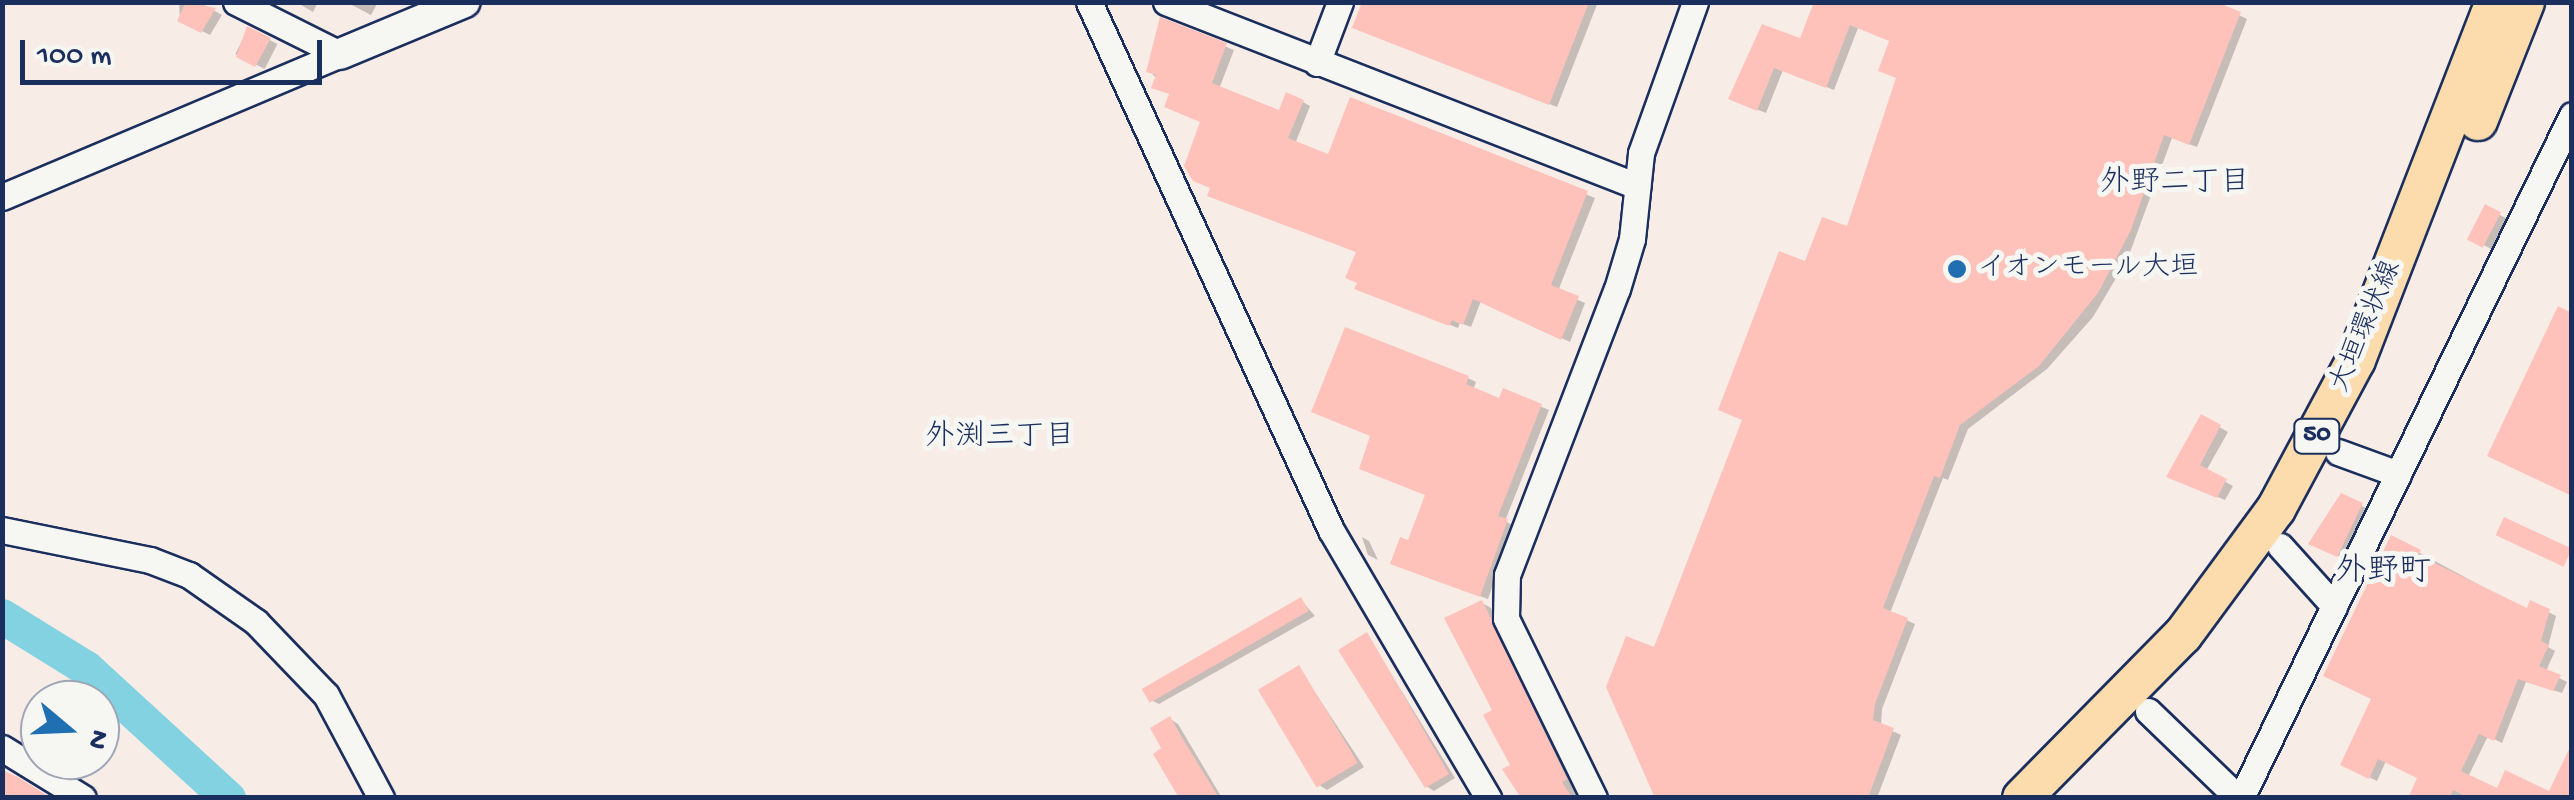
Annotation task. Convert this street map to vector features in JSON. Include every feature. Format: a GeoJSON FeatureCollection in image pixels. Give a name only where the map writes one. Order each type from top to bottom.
{"type":"FeatureCollection","features":[{"type":"Feature","properties":{"kind":"main road","name":"大垣環状線"},"geometry":{"type":"LineString","coordinates":[[2022,798],[2184,635],[2276,509],[2356,360],[2495,2]]}},
{"type":"Feature","properties":{"kind":"main road","name":"大垣環状線"},"geometry":{"type":"LineString","coordinates":[[2058,798],[2148,711],[2280,546],[2338,452],[2392,336],[2525,2]]}},
{"type":"Feature","properties":{"kind":"street"},"geometry":{"type":"LineString","coordinates":[[236,2],[340,54]]}},
{"type":"Feature","properties":{"kind":"street"},"geometry":{"type":"LineString","coordinates":[[2,197],[465,2]]}},
{"type":"Feature","properties":{"kind":"street"},"geometry":{"type":"LineString","coordinates":[[1089,2],[1331,530],[1488,798]]}},
{"type":"Feature","properties":{"kind":"street"},"geometry":{"type":"LineString","coordinates":[[1166,2],[1637,186]]}},
{"type":"Feature","properties":{"kind":"street"},"geometry":{"type":"LineString","coordinates":[[1317,63],[1340,2]]}},
{"type":"Feature","properties":{"kind":"street"},"geometry":{"type":"LineString","coordinates":[[1594,798],[1506,618],[1507,574],[1617,289],[1632,239],[1637,186],[1652,117],[1694,2]]}},
{"type":"Feature","properties":{"kind":"street"},"geometry":{"type":"LineString","coordinates":[[2148,711],[2239,798],[2572,115]]}},
{"type":"Feature","properties":{"kind":"street"},"geometry":{"type":"LineString","coordinates":[[2338,452],[2398,474]]}},
{"type":"Feature","properties":{"kind":"street"},"geometry":{"type":"LineString","coordinates":[[2,530],[150,560],[189,575],[256,622],[326,695],[381,798]]}},
{"type":"Feature","properties":{"kind":"street"},"geometry":{"type":"LineString","coordinates":[[2280,546],[2334,606]]}},
{"type":"Feature","properties":{"kind":"street"},"geometry":{"type":"LineString","coordinates":[[2,748],[83,798]]}},
{"type":"Feature","properties":{"kind":"building"},"geometry":{"type":"Polygon","coordinates":[[[186,2],[216,8],[201,33],[177,21],[186,2]]]}},
{"type":"Feature","properties":{"kind":"building"},"geometry":{"type":"Polygon","coordinates":[[[1362,2],[1589,2],[1549,105],[1352,28],[1362,2]]]}},
{"type":"Feature","properties":{"kind":"building"},"geometry":{"type":"Polygon","coordinates":[[[1814,2],[2216,2],[2241,12],[2189,145],[2164,135],[2131,230],[2098,293],[2039,366],[1960,425],[1940,478],[1934,476],[1883,608],[1908,618],[1875,704],[1873,720],[1894,728],[1868,798],[1655,798],[1606,687],[1626,636],[1654,647],[1742,420],[1718,410],[1779,251],[1805,261],[1822,217],[1847,226],[1896,78],[1878,71],[1889,41],[1850,25],[1826,88],[1774,68],[1757,111],[1728,99],[1762,24],[1800,38],[1814,2]]]}},
{"type":"Feature","properties":{"kind":"building"},"geometry":{"type":"Polygon","coordinates":[[[1160,17],[1227,43],[1212,83],[1279,110],[1286,92],[1304,100],[1288,138],[1328,154],[1350,97],[1588,191],[1551,285],[1579,296],[1561,340],[1473,299],[1463,325],[1452,320],[1449,326],[1354,289],[1357,283],[1345,278],[1356,252],[1207,196],[1210,188],[1193,181],[1184,166],[1200,122],[1164,107],[1169,94],[1151,88],[1156,75],[1146,72],[1160,17]]]}},
{"type":"Feature","properties":{"kind":"building"},"geometry":{"type":"Polygon","coordinates":[[[247,26],[271,38],[255,67],[236,57],[247,26]]]}},
{"type":"Feature","properties":{"kind":"building"},"geometry":{"type":"Polygon","coordinates":[[[2485,204],[2501,212],[2483,248],[2467,240],[2485,204]]]}},
{"type":"Feature","properties":{"kind":"building"},"geometry":{"type":"Polygon","coordinates":[[[2558,306],[2572,313],[2572,496],[2487,456],[2558,306]]]}},
{"type":"Feature","properties":{"kind":"building"},"geometry":{"type":"Polygon","coordinates":[[[1345,327],[1469,376],[1466,384],[1499,398],[1503,388],[1542,404],[1498,516],[1508,519],[1480,597],[1390,564],[1400,537],[1408,540],[1425,495],[1359,469],[1370,436],[1311,412],[1345,327]]]}},
{"type":"Feature","properties":{"kind":"building"},"geometry":{"type":"Polygon","coordinates":[[[2201,414],[2221,425],[2200,465],[2227,479],[2217,498],[2166,477],[2201,414]]]}},
{"type":"Feature","properties":{"kind":"building"},"geometry":{"type":"Polygon","coordinates":[[[2341,493],[2363,503],[2337,557],[2308,544],[2341,493]]]}},
{"type":"Feature","properties":{"kind":"building"},"geometry":{"type":"Polygon","coordinates":[[[2504,517],[2572,549],[2564,567],[2496,535],[2504,517]]]}},
{"type":"Feature","properties":{"kind":"building"},"geometry":{"type":"Polygon","coordinates":[[[2391,535],[2421,550],[2418,555],[2527,608],[2530,600],[2550,609],[2541,641],[2549,645],[2539,666],[2561,675],[2553,691],[2518,679],[2494,741],[2479,734],[2461,771],[2497,788],[2505,770],[2549,791],[2572,743],[2572,798],[2470,798],[2453,790],[2449,798],[2408,798],[2417,778],[2378,759],[2369,779],[2340,765],[2371,699],[2323,676],[2391,535]]]}},
{"type":"Feature","properties":{"kind":"building"},"geometry":{"type":"Polygon","coordinates":[[[1301,597],[1309,611],[1150,703],[1142,689],[1301,597]]]}},
{"type":"Feature","properties":{"kind":"building"},"geometry":{"type":"Polygon","coordinates":[[[1482,600],[1567,779],[1562,782],[1572,798],[1521,798],[1502,769],[1510,765],[1483,715],[1492,710],[1444,618],[1482,600]]]}},
{"type":"Feature","properties":{"kind":"building"},"geometry":{"type":"Polygon","coordinates":[[[1367,632],[1449,774],[1425,788],[1338,650],[1367,632]]]}},
{"type":"Feature","properties":{"kind":"building"},"geometry":{"type":"Polygon","coordinates":[[[1299,665],[1358,763],[1317,787],[1258,690],[1299,665]]]}},
{"type":"Feature","properties":{"kind":"building"},"geometry":{"type":"Polygon","coordinates":[[[1170,716],[1219,798],[1179,798],[1153,754],[1161,748],[1150,728],[1170,716]]]}},
{"type":"Feature","properties":{"kind":"building"},"geometry":{"type":"Polygon","coordinates":[[[2,770],[51,798],[2,798],[2,770]]]}},
{"type":"Feature","properties":{"kind":"waterway"},"geometry":{"type":"LineString","coordinates":[[2,616],[86,668],[228,798]]}},
{"type":"Feature","properties":{"kind":"place","name":"イオンモール大垣"},"geometry":{"type":"Point","coordinates":[1957,269]}},
{"type":"Feature","properties":{"kind":"district","name":"外野二丁目"},"geometry":{"type":"Point","coordinates":[2175,185]}},
{"type":"Feature","properties":{"kind":"district","name":"外渕三丁目"},"geometry":{"type":"Point","coordinates":[1000,439]}},
{"type":"Feature","properties":{"kind":"district","name":"外野町"},"geometry":{"type":"Point","coordinates":[2383,573]}}]}
